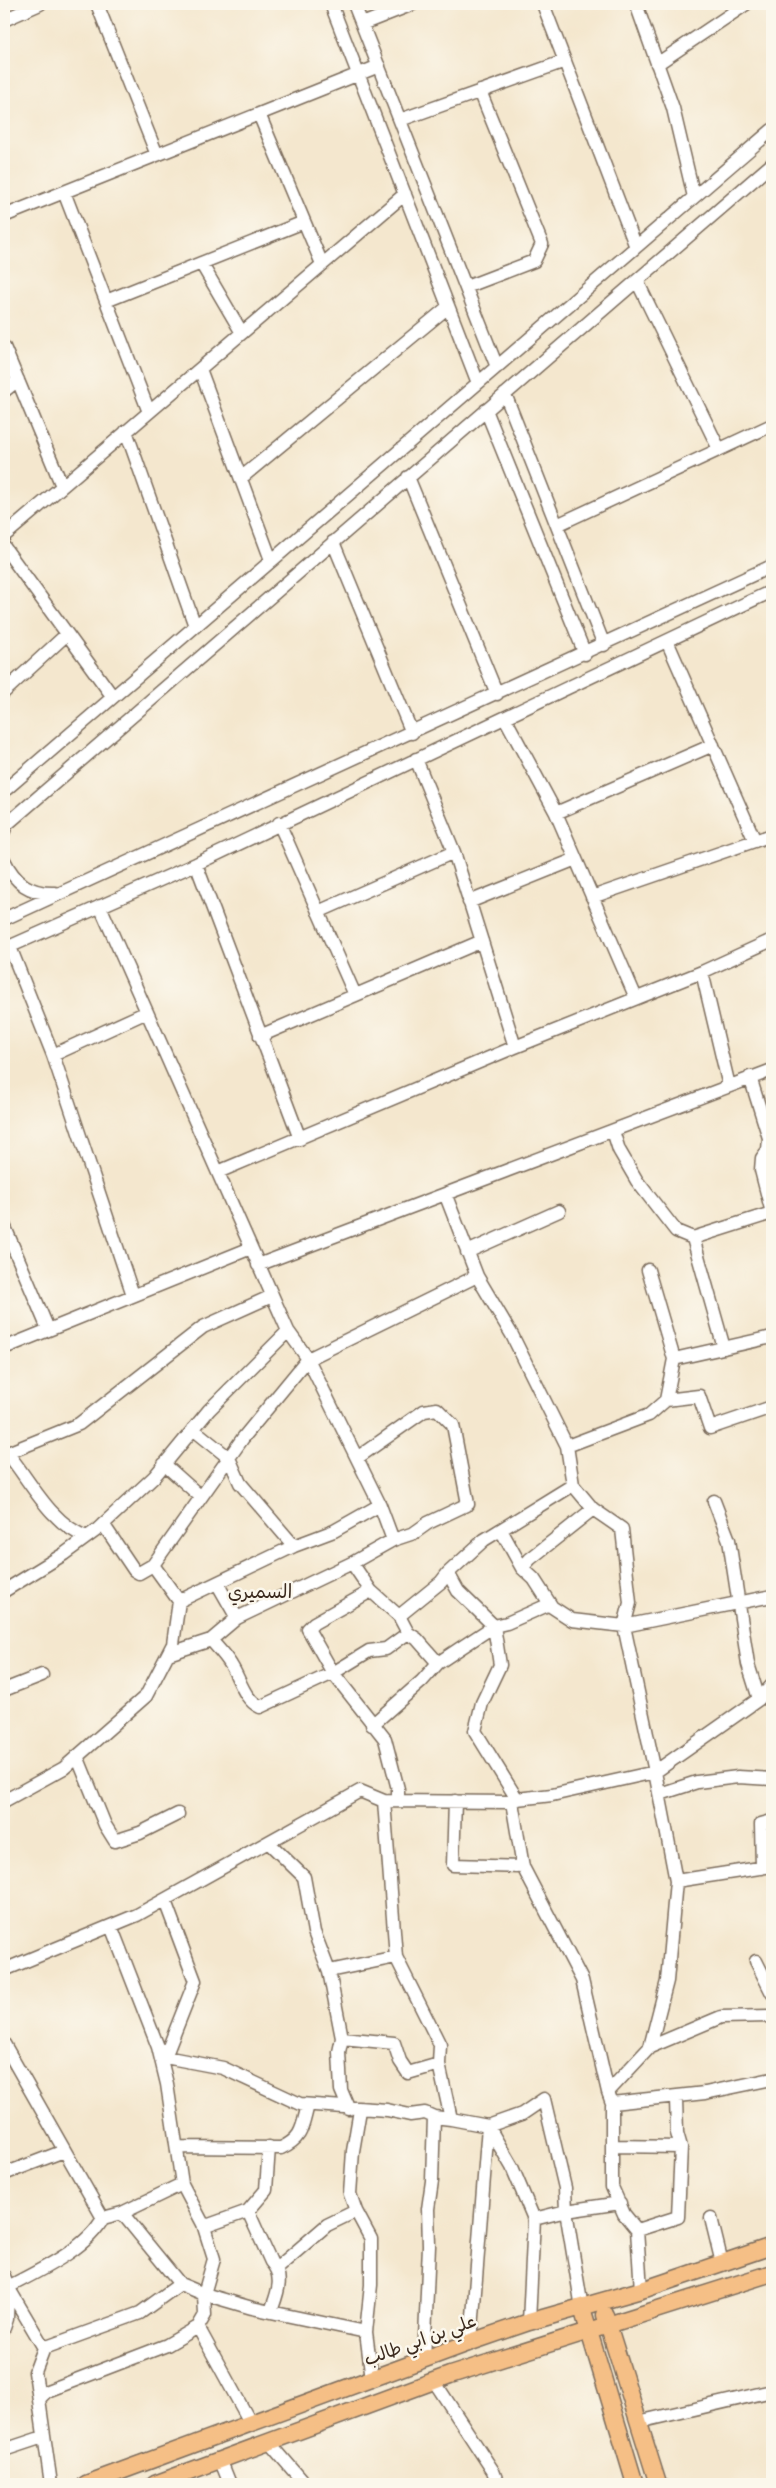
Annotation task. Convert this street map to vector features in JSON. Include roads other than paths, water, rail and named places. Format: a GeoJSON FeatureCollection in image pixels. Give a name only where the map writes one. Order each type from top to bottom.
{"type":"FeatureCollection","features":[{"type":"Feature","properties":{"kind":"main road","name":"علي بن ابي طالب"},"geometry":{"type":"LineString","coordinates":[[86,2484],[471,2342],[529,2322],[640,2290],[772,2246]]}},
{"type":"Feature","properties":{"kind":"main road"},"geometry":{"type":"LineString","coordinates":[[155,2484],[434,2381],[772,2273]]}},
{"type":"Feature","properties":{"kind":"main road"},"geometry":{"type":"LineString","coordinates":[[600,2302],[658,2484]]}},
{"type":"Feature","properties":{"kind":"main road"},"geometry":{"type":"LineString","coordinates":[[582,2308],[634,2484]]}},
{"type":"Feature","properties":{"kind":"street"},"geometry":{"type":"LineString","coordinates":[[4,20],[40,4]]}},
{"type":"Feature","properties":{"kind":"street"},"geometry":{"type":"LineString","coordinates":[[97,4],[157,155]]}},
{"type":"Feature","properties":{"kind":"street"},"geometry":{"type":"LineString","coordinates":[[331,4],[478,383]]}},
{"type":"Feature","properties":{"kind":"street"},"geometry":{"type":"LineString","coordinates":[[354,4],[497,367]]}},
{"type":"Feature","properties":{"kind":"street"},"geometry":{"type":"LineString","coordinates":[[362,24],[413,4]]}},
{"type":"Feature","properties":{"kind":"street"},"geometry":{"type":"LineString","coordinates":[[543,4],[636,247]]}},
{"type":"Feature","properties":{"kind":"street"},"geometry":{"type":"LineString","coordinates":[[636,4],[673,108],[694,197]]}},
{"type":"Feature","properties":{"kind":"street"},"geometry":{"type":"LineString","coordinates":[[657,64],[730,8],[746,4]]}},
{"type":"Feature","properties":{"kind":"street"},"geometry":{"type":"LineString","coordinates":[[400,120],[565,61]]}},
{"type":"Feature","properties":{"kind":"street"},"geometry":{"type":"LineString","coordinates":[[4,216],[379,66]]}},
{"type":"Feature","properties":{"kind":"street"},"geometry":{"type":"LineString","coordinates":[[466,288],[534,261],[542,244],[480,91]]}},
{"type":"Feature","properties":{"kind":"street"},"geometry":{"type":"LineString","coordinates":[[259,114],[322,264]]}},
{"type":"Feature","properties":{"kind":"street"},"geometry":{"type":"LineString","coordinates":[[4,791],[772,130]]}},
{"type":"Feature","properties":{"kind":"street"},"geometry":{"type":"LineString","coordinates":[[4,830],[20,813],[772,164]]}},
{"type":"Feature","properties":{"kind":"street"},"geometry":{"type":"LineString","coordinates":[[64,192],[149,412]]}},
{"type":"Feature","properties":{"kind":"street"},"geometry":{"type":"LineString","coordinates":[[4,536],[405,194]]}},
{"type":"Feature","properties":{"kind":"street"},"geometry":{"type":"LineString","coordinates":[[106,301],[304,222]]}},
{"type":"Feature","properties":{"kind":"street"},"geometry":{"type":"LineString","coordinates":[[201,263],[242,333]]}},
{"type":"Feature","properties":{"kind":"street"},"geometry":{"type":"LineString","coordinates":[[637,281],[719,449]]}},
{"type":"Feature","properties":{"kind":"street"},"geometry":{"type":"LineString","coordinates":[[241,478],[448,307]]}},
{"type":"Feature","properties":{"kind":"street"},"geometry":{"type":"LineString","coordinates":[[4,347],[62,486]]}},
{"type":"Feature","properties":{"kind":"street"},"geometry":{"type":"LineString","coordinates":[[200,369],[272,560]]}},
{"type":"Feature","properties":{"kind":"street"},"geometry":{"type":"LineString","coordinates":[[4,391],[18,380]]}},
{"type":"Feature","properties":{"kind":"street"},"geometry":{"type":"LineString","coordinates":[[505,394],[604,645]]}},
{"type":"Feature","properties":{"kind":"street"},"geometry":{"type":"LineString","coordinates":[[486,410],[585,654]]}},
{"type":"Feature","properties":{"kind":"street"},"geometry":{"type":"LineString","coordinates":[[557,525],[772,425]]}},
{"type":"Feature","properties":{"kind":"street"},"geometry":{"type":"LineString","coordinates":[[126,431],[195,626]]}},
{"type":"Feature","properties":{"kind":"street"},"geometry":{"type":"LineString","coordinates":[[408,478],[497,694]]}},
{"type":"Feature","properties":{"kind":"street"},"geometry":{"type":"LineString","coordinates":[[333,542],[412,732]]}},
{"type":"Feature","properties":{"kind":"street"},"geometry":{"type":"LineString","coordinates":[[4,547],[113,697]]}},
{"type":"Feature","properties":{"kind":"street"},"geometry":{"type":"LineString","coordinates":[[4,919],[585,654],[772,566]]}},
{"type":"Feature","properties":{"kind":"street"},"geometry":{"type":"LineString","coordinates":[[133,1295],[53,1055],[7,948],[196,864],[279,823],[772,591]]}},
{"type":"Feature","properties":{"kind":"street"},"geometry":{"type":"LineString","coordinates":[[4,692],[67,634]]}},
{"type":"Feature","properties":{"kind":"street"},"geometry":{"type":"LineString","coordinates":[[667,641],[755,841]]}},
{"type":"Feature","properties":{"kind":"street"},"geometry":{"type":"LineString","coordinates":[[505,718],[556,813],[636,998]]}},
{"type":"Feature","properties":{"kind":"street"},"geometry":{"type":"LineString","coordinates":[[556,813],[713,745]]}},
{"type":"Feature","properties":{"kind":"street"},"geometry":{"type":"LineString","coordinates":[[416,759],[454,852],[515,1047]]}},
{"type":"Feature","properties":{"kind":"street"},"geometry":{"type":"LineString","coordinates":[[279,823],[355,995]]}},
{"type":"Feature","properties":{"kind":"street"},"geometry":{"type":"LineString","coordinates":[[592,896],[772,835]]}},
{"type":"Feature","properties":{"kind":"street"},"geometry":{"type":"LineString","coordinates":[[318,912],[454,852]]}},
{"type":"Feature","properties":{"kind":"street"},"geometry":{"type":"LineString","coordinates":[[469,902],[576,859]]}},
{"type":"Feature","properties":{"kind":"street"},"geometry":{"type":"LineString","coordinates":[[4,860],[16,881],[26,888],[42,893],[60,893]]}},
{"type":"Feature","properties":{"kind":"street"},"geometry":{"type":"LineString","coordinates":[[196,864],[300,1139]]}},
{"type":"Feature","properties":{"kind":"street"},"geometry":{"type":"LineString","coordinates":[[100,906],[288,1331],[308,1359],[380,1505],[393,1540]]}},
{"type":"Feature","properties":{"kind":"street"},"geometry":{"type":"LineString","coordinates":[[218,1172],[515,1047],[702,972],[772,940]]}},
{"type":"Feature","properties":{"kind":"street"},"geometry":{"type":"LineString","coordinates":[[260,1036],[482,941]]}},
{"type":"Feature","properties":{"kind":"street"},"geometry":{"type":"LineString","coordinates":[[702,972],[729,1086]]}},
{"type":"Feature","properties":{"kind":"street"},"geometry":{"type":"LineString","coordinates":[[53,1055],[147,1012]]}},
{"type":"Feature","properties":{"kind":"street"},"geometry":{"type":"LineString","coordinates":[[258,1265],[446,1196],[772,1070]]}},
{"type":"Feature","properties":{"kind":"street"},"geometry":{"type":"LineString","coordinates":[[613,1130],[619,1150],[637,1181],[676,1231],[693,1238],[772,1213],[761,1170],[762,1158],[768,1150],[769,1138],[750,1078]]}},
{"type":"Feature","properties":{"kind":"street"},"geometry":{"type":"LineString","coordinates":[[446,1196],[477,1276],[512,1335],[567,1446],[573,1485],[593,1509],[622,1529],[630,1603],[624,1626],[660,1794],[676,1881],[667,1981],[650,2047],[610,2097]]}},
{"type":"Feature","properties":{"kind":"street"},"geometry":{"type":"LineString","coordinates":[[467,1252],[559,1211]]}},
{"type":"Feature","properties":{"kind":"street"},"geometry":{"type":"LineString","coordinates":[[4,1225],[7,1242],[48,1330]]}},
{"type":"Feature","properties":{"kind":"street"},"geometry":{"type":"LineString","coordinates":[[693,1238],[724,1348]]}},
{"type":"Feature","properties":{"kind":"street"},"geometry":{"type":"LineString","coordinates":[[4,1348],[251,1248]]}},
{"type":"Feature","properties":{"kind":"street"},"geometry":{"type":"LineString","coordinates":[[648,1270],[674,1359],[666,1400]]}},
{"type":"Feature","properties":{"kind":"street"},"geometry":{"type":"LineString","coordinates":[[103,1524],[134,1570],[139,1572],[153,1565],[243,1438],[308,1359],[477,1276]]}},
{"type":"Feature","properties":{"kind":"street"},"geometry":{"type":"LineString","coordinates":[[4,1454],[79,1424],[203,1328],[272,1296]]}},
{"type":"Feature","properties":{"kind":"street"},"geometry":{"type":"LineString","coordinates":[[4,1591],[87,1537],[103,1524],[154,1477],[208,1410],[288,1331]]}},
{"type":"Feature","properties":{"kind":"street"},"geometry":{"type":"LineString","coordinates":[[674,1359],[772,1337]]}},
{"type":"Feature","properties":{"kind":"street"},"geometry":{"type":"LineString","coordinates":[[567,1446],[649,1415],[666,1400],[699,1396],[710,1428],[772,1407]]}},
{"type":"Feature","properties":{"kind":"street"},"geometry":{"type":"LineString","coordinates":[[168,1654],[212,1640],[237,1618],[352,1564],[393,1540],[414,1533],[428,1523],[468,1504],[453,1425],[437,1409],[424,1411],[357,1458]]}},
{"type":"Feature","properties":{"kind":"street"},"geometry":{"type":"LineString","coordinates":[[193,1429],[229,1458],[240,1483],[294,1546]]}},
{"type":"Feature","properties":{"kind":"street"},"geometry":{"type":"LineString","coordinates":[[4,1454],[12,1459],[53,1512],[76,1534],[87,1537]]}},
{"type":"Feature","properties":{"kind":"street"},"geometry":{"type":"LineString","coordinates":[[164,1464],[201,1497]]}},
{"type":"Feature","properties":{"kind":"street"},"geometry":{"type":"LineString","coordinates":[[399,1616],[441,1582],[448,1573],[484,1540],[573,1485]]}},
{"type":"Feature","properties":{"kind":"street"},"geometry":{"type":"LineString","coordinates":[[714,1501],[729,1540],[748,1664],[760,1699]]}},
{"type":"Feature","properties":{"kind":"street"},"geometry":{"type":"LineString","coordinates":[[179,1601],[294,1546],[334,1531],[380,1505]]}},
{"type":"Feature","properties":{"kind":"street"},"geometry":{"type":"LineString","coordinates":[[522,1568],[530,1558],[593,1509]]}},
{"type":"Feature","properties":{"kind":"street"},"geometry":{"type":"LineString","coordinates":[[501,1530],[522,1568],[534,1579],[550,1604],[572,1620],[624,1626],[772,1596]]}},
{"type":"Feature","properties":{"kind":"street"},"geometry":{"type":"LineString","coordinates":[[352,1564],[371,1591],[399,1616],[408,1633],[417,1639],[438,1663]]}},
{"type":"Feature","properties":{"kind":"street"},"geometry":{"type":"LineString","coordinates":[[4,1801],[64,1768],[146,1696],[173,1644],[179,1601],[153,1565]]}},
{"type":"Feature","properties":{"kind":"street"},"geometry":{"type":"LineString","coordinates":[[448,1573],[458,1591],[494,1626],[500,1665],[482,1703],[475,1731],[514,1800],[523,1867],[582,1980],[610,2097],[612,2187],[624,2214],[637,2230],[640,2290]]}},
{"type":"Feature","properties":{"kind":"street"},"geometry":{"type":"LineString","coordinates":[[217,1582],[237,1618]]}},
{"type":"Feature","properties":{"kind":"street"},"geometry":{"type":"LineString","coordinates":[[371,1591],[314,1623],[308,1629],[333,1673],[372,1725],[385,1739],[398,1789],[398,1801]]}},
{"type":"Feature","properties":{"kind":"street"},"geometry":{"type":"LineString","coordinates":[[372,1725],[422,1681],[438,1663],[494,1626],[507,1623],[550,1604]]}},
{"type":"Feature","properties":{"kind":"street"},"geometry":{"type":"LineString","coordinates":[[212,1640],[232,1666],[234,1674],[252,1703],[260,1707],[333,1673],[369,1651],[386,1649],[408,1633]]}},
{"type":"Feature","properties":{"kind":"street"},"geometry":{"type":"LineString","coordinates":[[4,1690],[42,1675]]}},
{"type":"Feature","properties":{"kind":"street"},"geometry":{"type":"LineString","coordinates":[[4,1970],[111,1926],[165,1901],[360,1791],[384,1801],[514,1800],[552,1795],[655,1772],[760,1699],[772,1685]]}},
{"type":"Feature","properties":{"kind":"street"},"geometry":{"type":"LineString","coordinates":[[77,1756],[105,1825],[115,1841],[140,1833],[178,1814]]}},
{"type":"Feature","properties":{"kind":"street"},"geometry":{"type":"LineString","coordinates":[[660,1794],[697,1782],[738,1777],[772,1778]]}},
{"type":"Feature","properties":{"kind":"street"},"geometry":{"type":"LineString","coordinates":[[384,1801],[396,1957],[440,2044],[439,2064],[451,2119]]}},
{"type":"Feature","properties":{"kind":"street"},"geometry":{"type":"LineString","coordinates":[[455,1801],[453,1866],[523,1867]]}},
{"type":"Feature","properties":{"kind":"street"},"geometry":{"type":"LineString","coordinates":[[676,1881],[767,1867],[761,1824],[772,1821]]}},
{"type":"Feature","properties":{"kind":"street"},"geometry":{"type":"LineString","coordinates":[[269,1843],[304,1877],[314,1932],[329,1971],[342,2038],[339,2052],[341,2090],[355,2109],[350,2194],[356,2211],[371,2239],[371,2285],[366,2332],[372,2379]]}},
{"type":"Feature","properties":{"kind":"street"},"geometry":{"type":"LineString","coordinates":[[161,2052],[195,1981],[165,1901]]}},
{"type":"Feature","properties":{"kind":"street"},"geometry":{"type":"LineString","coordinates":[[39,2399],[47,2391],[166,2345],[198,2327],[205,2315],[204,2294],[214,2259],[203,2224],[182,2184],[161,2052],[111,1926]]}},
{"type":"Feature","properties":{"kind":"street"},"geometry":{"type":"LineString","coordinates":[[329,1971],[396,1957]]}},
{"type":"Feature","properties":{"kind":"street"},"geometry":{"type":"LineString","coordinates":[[756,1961],[772,1993]]}},
{"type":"Feature","properties":{"kind":"street"},"geometry":{"type":"LineString","coordinates":[[650,2047],[721,2017],[772,2016]]}},
{"type":"Feature","properties":{"kind":"street"},"geometry":{"type":"LineString","coordinates":[[342,2038],[394,2043],[400,2061],[408,2073],[439,2064]]}},
{"type":"Feature","properties":{"kind":"street"},"geometry":{"type":"LineString","coordinates":[[4,2044],[103,2218]]}},
{"type":"Feature","properties":{"kind":"street"},"geometry":{"type":"LineString","coordinates":[[161,2052],[223,2068],[300,2104],[308,2105],[386,2110],[410,2115],[425,2113],[434,2117],[488,2126],[522,2114],[544,2098],[565,2188],[566,2211],[582,2308]]}},
{"type":"Feature","properties":{"kind":"street"},"geometry":{"type":"LineString","coordinates":[[610,2097],[676,2098],[772,2079]]}},
{"type":"Feature","properties":{"kind":"street"},"geometry":{"type":"LineString","coordinates":[[637,2230],[678,2217],[681,2147],[677,2133],[676,2098]]}},
{"type":"Feature","properties":{"kind":"street"},"geometry":{"type":"LineString","coordinates":[[177,2147],[281,2148],[294,2142],[301,2132],[308,2105]]}},
{"type":"Feature","properties":{"kind":"street"},"geometry":{"type":"LineString","coordinates":[[424,2360],[429,2246],[428,2209],[432,2181],[434,2117]]}},
{"type":"Feature","properties":{"kind":"street"},"geometry":{"type":"LineString","coordinates":[[488,2126],[512,2167],[534,2219],[529,2322]]}},
{"type":"Feature","properties":{"kind":"street"},"geometry":{"type":"LineString","coordinates":[[471,2342],[488,2126]]}},
{"type":"Feature","properties":{"kind":"street"},"geometry":{"type":"LineString","coordinates":[[612,2146],[681,2147]]}},
{"type":"Feature","properties":{"kind":"street"},"geometry":{"type":"LineString","coordinates":[[203,2224],[209,2225],[248,2211],[266,2190],[269,2147]]}},
{"type":"Feature","properties":{"kind":"street"},"geometry":{"type":"LineString","coordinates":[[4,2174],[64,2151]]}},
{"type":"Feature","properties":{"kind":"street"},"geometry":{"type":"LineString","coordinates":[[6,2282],[48,2266],[97,2229],[103,2218],[122,2213],[182,2184]]}},
{"type":"Feature","properties":{"kind":"street"},"geometry":{"type":"LineString","coordinates":[[534,2219],[566,2211],[620,2203]]}},
{"type":"Feature","properties":{"kind":"street"},"geometry":{"type":"LineString","coordinates":[[248,2211],[271,2262],[277,2268],[279,2287],[271,2311]]}},
{"type":"Feature","properties":{"kind":"street"},"geometry":{"type":"LineString","coordinates":[[277,2268],[328,2225],[356,2211]]}},
{"type":"Feature","properties":{"kind":"street"},"geometry":{"type":"LineString","coordinates":[[122,2213],[180,2284],[204,2294],[366,2332]]}},
{"type":"Feature","properties":{"kind":"street"},"geometry":{"type":"LineString","coordinates":[[711,2218],[722,2263]]}},
{"type":"Feature","properties":{"kind":"street"},"geometry":{"type":"LineString","coordinates":[[4,2328],[7,2319],[6,2282]]}},
{"type":"Feature","properties":{"kind":"street"},"geometry":{"type":"LineString","coordinates":[[6,2282],[44,2348]]}},
{"type":"Feature","properties":{"kind":"street"},"geometry":{"type":"LineString","coordinates":[[51,2484],[35,2372],[44,2348],[140,2313],[180,2284]]}},
{"type":"Feature","properties":{"kind":"street"},"geometry":{"type":"LineString","coordinates":[[198,2327],[250,2422]]}},
{"type":"Feature","properties":{"kind":"street"},"geometry":{"type":"LineString","coordinates":[[434,2381],[493,2471],[498,2484]]}},
{"type":"Feature","properties":{"kind":"street"},"geometry":{"type":"LineString","coordinates":[[638,2422],[772,2391]]}},
{"type":"Feature","properties":{"kind":"street"},"geometry":{"type":"LineString","coordinates":[[4,2450],[37,2439]]}},
{"type":"Feature","properties":{"kind":"street"},"geometry":{"type":"LineString","coordinates":[[268,2441],[305,2484]]}},
{"type":"Feature","properties":{"kind":"street"},"geometry":{"type":"LineString","coordinates":[[220,2459],[230,2484]]}},
{"type":"Feature","properties":{"kind":"district","name":"السميري"},"geometry":{"type":"Point","coordinates":[260,1591]}}]}
